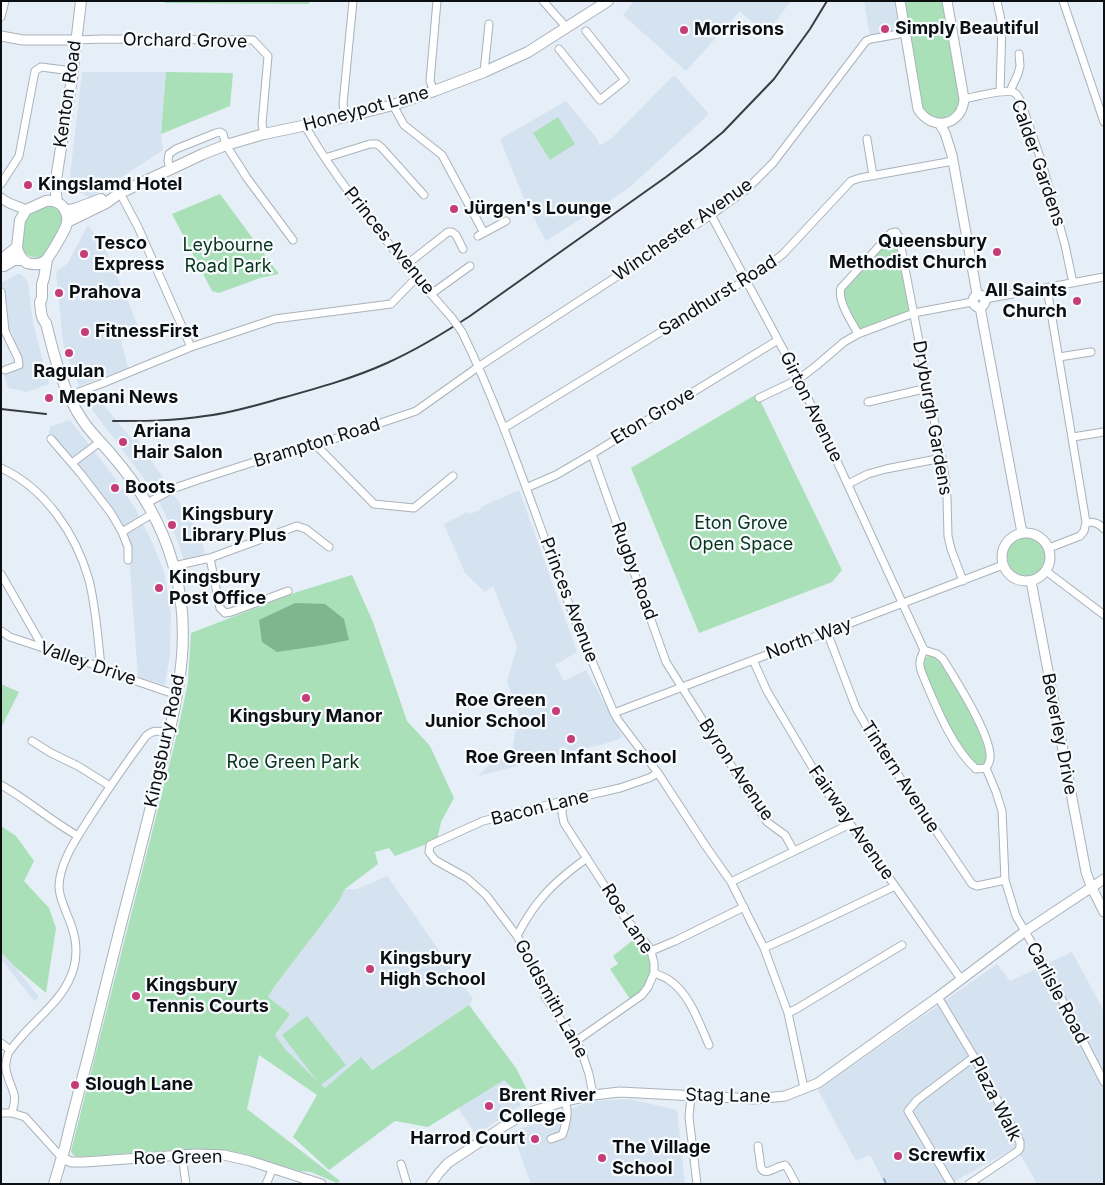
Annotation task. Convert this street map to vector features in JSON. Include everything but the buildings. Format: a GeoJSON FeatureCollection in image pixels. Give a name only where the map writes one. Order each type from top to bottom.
{"type":"FeatureCollection","features":[{"type":"Feature","properties":{"kind":"main road","name":"Kenton Road"},"geometry":{"type":"LineString","coordinates":[[46,201],[54,186],[81,1]]}},
{"type":"Feature","properties":{"kind":"main road","name":"Honeypot Lane"},"geometry":{"type":"LineString","coordinates":[[67,222],[117,195],[226,145],[264,134],[345,117],[393,104],[484,72],[528,52],[608,1]]}},
{"type":"Feature","properties":{"kind":"main road","name":"Kenton Road"},"geometry":{"type":"LineString","coordinates":[[54,186],[57,202]]}},
{"type":"Feature","properties":{"kind":"main road","name":"Honeypot Lane"},"geometry":{"type":"LineString","coordinates":[[65,211],[117,195]]}},
{"type":"Feature","properties":{"kind":"main road"},"geometry":{"type":"LineString","coordinates":[[1,265],[4,266],[14,260],[26,262],[40,264],[47,260],[64,232],[67,222],[65,211],[61,204],[57,202],[46,201],[26,210],[20,220],[17,252],[26,262],[42,284]]}},
{"type":"Feature","properties":{"kind":"main road"},"geometry":{"type":"LineString","coordinates":[[1,260],[16,247]]}},
{"type":"Feature","properties":{"kind":"main road","name":"Kingsbury Road"},"geometry":{"type":"LineString","coordinates":[[47,260],[40,302],[42,319],[46,323],[54,355],[68,396],[83,421],[138,488],[163,535],[174,566],[181,598],[183,642],[182,663],[169,733],[54,1184]]}},
{"type":"Feature","properties":{"kind":"street"},"geometry":{"type":"LineString","coordinates":[[1,17],[5,1]]}},
{"type":"Feature","properties":{"kind":"street"},"geometry":{"type":"LineString","coordinates":[[345,117],[343,104],[353,1]]}},
{"type":"Feature","properties":{"kind":"street"},"geometry":{"type":"LineString","coordinates":[[434,91],[430,81],[437,1]]}},
{"type":"Feature","properties":{"kind":"street"},"geometry":{"type":"LineString","coordinates":[[543,1],[567,28]]}},
{"type":"Feature","properties":{"kind":"street"},"geometry":{"type":"LineString","coordinates":[[900,1],[918,109],[927,119],[939,123],[953,119],[959,114],[962,110],[964,99],[947,1]]}},
{"type":"Feature","properties":{"kind":"street"},"geometry":{"type":"LineString","coordinates":[[997,1],[1002,25],[1000,92]]}},
{"type":"Feature","properties":{"kind":"street"},"geometry":{"type":"LineString","coordinates":[[1063,1],[1104,122]]}},
{"type":"Feature","properties":{"kind":"street"},"geometry":{"type":"LineString","coordinates":[[484,72],[489,24]]}},
{"type":"Feature","properties":{"kind":"street"},"geometry":{"type":"LineString","coordinates":[[558,49],[600,100],[624,80],[586,31]]}},
{"type":"Feature","properties":{"kind":"street","name":"Winchester Avenue"},"geometry":{"type":"LineString","coordinates":[[478,367],[711,215],[747,189],[772,163],[866,41],[905,33]]}},
{"type":"Feature","properties":{"kind":"street"},"geometry":{"type":"LineString","coordinates":[[1,36],[23,40],[76,40]]}},
{"type":"Feature","properties":{"kind":"street","name":"Orchard Grove"},"geometry":{"type":"LineString","coordinates":[[76,40],[253,40],[268,56],[262,124],[264,134]]}},
{"type":"Feature","properties":{"kind":"street"},"geometry":{"type":"LineString","coordinates":[[1010,91],[1020,66],[1019,54]]}},
{"type":"Feature","properties":{"kind":"street"},"geometry":{"type":"LineString","coordinates":[[1,184],[19,156],[35,71],[41,67],[72,71]]}},
{"type":"Feature","properties":{"kind":"street","name":"Calder Gardens"},"geometry":{"type":"LineString","coordinates":[[964,99],[1010,91],[1017,94],[1042,163],[1065,245],[1073,283]]}},
{"type":"Feature","properties":{"kind":"street"},"geometry":{"type":"LineString","coordinates":[[393,104],[404,125],[442,155],[481,234],[506,221]]}},
{"type":"Feature","properties":{"kind":"street"},"geometry":{"type":"LineString","coordinates":[[952,158],[951,131],[953,119]]}},
{"type":"Feature","properties":{"kind":"street"},"geometry":{"type":"LineString","coordinates":[[939,123],[945,133],[952,158],[1022,533]]}},
{"type":"Feature","properties":{"kind":"street","name":"Princes Avenue"},"geometry":{"type":"LineString","coordinates":[[305,126],[325,158],[366,215],[462,332],[504,428],[570,606],[614,713],[658,773],[704,845],[731,882],[764,948],[788,1013],[804,1088]]}},
{"type":"Feature","properties":{"kind":"street"},"geometry":{"type":"LineString","coordinates":[[170,170],[169,154],[176,149],[220,132],[223,134],[226,145],[247,178],[293,240]]}},
{"type":"Feature","properties":{"kind":"street"},"geometry":{"type":"LineString","coordinates":[[867,139],[873,176]]}},
{"type":"Feature","properties":{"kind":"street"},"geometry":{"type":"LineString","coordinates":[[325,158],[370,144],[377,144],[424,195]]}},
{"type":"Feature","properties":{"kind":"street","name":"Sandhurst Road"},"geometry":{"type":"LineString","coordinates":[[504,428],[766,268],[783,254],[851,181],[952,158]]}},
{"type":"Feature","properties":{"kind":"street"},"geometry":{"type":"LineString","coordinates":[[117,195],[138,227],[191,347]]}},
{"type":"Feature","properties":{"kind":"street"},"geometry":{"type":"LineString","coordinates":[[1,198],[11,205],[20,220]]}},
{"type":"Feature","properties":{"kind":"street"},"geometry":{"type":"LineString","coordinates":[[11,205],[26,210]]}},
{"type":"Feature","properties":{"kind":"street","name":"Girton Avenue"},"geometry":{"type":"LineString","coordinates":[[711,215],[799,379],[924,650]]}},
{"type":"Feature","properties":{"kind":"street"},"geometry":{"type":"LineString","coordinates":[[406,265],[448,232],[456,235],[463,249]]}},
{"type":"Feature","properties":{"kind":"street","name":"Dryburgh Gardens"},"geometry":{"type":"LineString","coordinates":[[858,334],[839,293],[841,288],[891,233],[896,232],[899,237],[942,458],[947,498],[948,536],[963,581]]}},
{"type":"Feature","properties":{"kind":"street"},"geometry":{"type":"LineString","coordinates":[[431,294],[470,266]]}},
{"type":"Feature","properties":{"kind":"street"},"geometry":{"type":"LineString","coordinates":[[68,396],[191,347],[277,318],[391,304],[417,277]]}},
{"type":"Feature","properties":{"kind":"street"},"geometry":{"type":"LineString","coordinates":[[759,398],[799,379],[844,342],[858,334],[914,313],[1104,277]]}},
{"type":"Feature","properties":{"kind":"street"},"geometry":{"type":"LineString","coordinates":[[1047,288],[1086,522],[1084,531],[1080,536],[1049,548]]}},
{"type":"Feature","properties":{"kind":"street"},"geometry":{"type":"LineString","coordinates":[[1,292],[5,332],[18,358],[19,365],[5,370]]}},
{"type":"Feature","properties":{"kind":"street","name":"Eton Grove"},"geometry":{"type":"LineString","coordinates":[[526,488],[556,475],[592,454],[778,340]]}},
{"type":"Feature","properties":{"kind":"street"},"geometry":{"type":"LineString","coordinates":[[1059,357],[1091,352]]}},
{"type":"Feature","properties":{"kind":"street","name":"Brampton Road"},"geometry":{"type":"LineString","coordinates":[[146,503],[175,488],[198,480],[316,445],[416,410],[478,367]]}},
{"type":"Feature","properties":{"kind":"street"},"geometry":{"type":"LineString","coordinates":[[868,402],[928,388]]}},
{"type":"Feature","properties":{"kind":"street"},"geometry":{"type":"LineString","coordinates":[[1073,437],[1104,432]]}},
{"type":"Feature","properties":{"kind":"street"},"geometry":{"type":"LineString","coordinates":[[51,439],[111,513],[122,532],[129,550],[128,560]]}},
{"type":"Feature","properties":{"kind":"street"},"geometry":{"type":"LineString","coordinates":[[72,463],[100,442]]}},
{"type":"Feature","properties":{"kind":"street"},"geometry":{"type":"LineString","coordinates":[[316,445],[374,504],[414,508],[453,476]]}},
{"type":"Feature","properties":{"kind":"street","name":"Rugby Road"},"geometry":{"type":"LineString","coordinates":[[592,454],[666,662],[681,687]]}},
{"type":"Feature","properties":{"kind":"street"},"geometry":{"type":"LineString","coordinates":[[848,484],[868,474],[886,469],[942,458]]}},
{"type":"Feature","properties":{"kind":"street"},"geometry":{"type":"LineString","coordinates":[[1,468],[17,476],[44,500],[61,520],[72,538],[83,561],[89,582],[101,667]]}},
{"type":"Feature","properties":{"kind":"street"},"geometry":{"type":"LineString","coordinates":[[122,532],[152,514]]}},
{"type":"Feature","properties":{"kind":"street"},"geometry":{"type":"LineString","coordinates":[[1086,522],[1099,524],[1104,529]]}},
{"type":"Feature","properties":{"kind":"street"},"geometry":{"type":"LineString","coordinates":[[174,566],[210,558],[297,526],[306,529],[329,547]]}},
{"type":"Feature","properties":{"kind":"street"},"geometry":{"type":"LineString","coordinates":[[1022,533],[1035,534],[1045,541],[1049,548],[1050,560],[1046,571],[1039,578],[1031,581],[1019,580],[1009,575],[1003,565],[1004,546],[1010,539],[1022,533]]}},
{"type":"Feature","properties":{"kind":"street"},"geometry":{"type":"LineString","coordinates":[[210,558],[219,604],[221,610],[225,613],[288,591]]}},
{"type":"Feature","properties":{"kind":"street","name":"North Way"},"geometry":{"type":"LineString","coordinates":[[614,713],[1003,565]]}},
{"type":"Feature","properties":{"kind":"street"},"geometry":{"type":"LineString","coordinates":[[1046,571],[1104,614]]}},
{"type":"Feature","properties":{"kind":"street"},"geometry":{"type":"LineString","coordinates":[[1,574],[44,648]]}},
{"type":"Feature","properties":{"kind":"street","name":"Beverley Drive"},"geometry":{"type":"LineString","coordinates":[[1031,581],[1086,872],[1104,912]]}},
{"type":"Feature","properties":{"kind":"street","name":"Valley Drive"},"geometry":{"type":"LineString","coordinates":[[1,631],[10,637],[101,667],[177,695]]}},
{"type":"Feature","properties":{"kind":"street","name":"Tintern Avenue"},"geometry":{"type":"LineString","coordinates":[[827,632],[856,708],[873,738],[972,884],[978,886],[1005,880]]}},
{"type":"Feature","properties":{"kind":"street"},"geometry":{"type":"LineString","coordinates":[[924,650],[937,654],[943,659],[980,725],[990,753],[990,759],[986,768],[976,769],[969,764],[950,734],[920,667],[924,650]]}},
{"type":"Feature","properties":{"kind":"street","name":"Fairway Avenue"},"geometry":{"type":"LineString","coordinates":[[753,660],[767,691],[827,792],[961,979]]}},
{"type":"Feature","properties":{"kind":"street","name":"Byron Avenue"},"geometry":{"type":"LineString","coordinates":[[681,687],[767,822],[785,835],[794,851]]}},
{"type":"Feature","properties":{"kind":"street"},"geometry":{"type":"LineString","coordinates":[[12,1113],[15,1096],[10,1086],[6,1069],[7,1057],[10,1050],[62,994],[74,967],[76,949],[74,931],[60,896],[59,885],[63,865],[78,836],[110,786],[146,736],[156,730],[169,733]]}},
{"type":"Feature","properties":{"kind":"street"},"geometry":{"type":"LineString","coordinates":[[32,741],[110,786]]}},
{"type":"Feature","properties":{"kind":"street","name":"Carlisle Road"},"geometry":{"type":"LineString","coordinates":[[986,768],[1002,811],[1005,880],[1016,916],[1040,958],[1104,1082]]}},
{"type":"Feature","properties":{"kind":"street","name":"Bacon Lane"},"geometry":{"type":"LineString","coordinates":[[429,852],[430,845],[483,821],[620,788],[658,773]]}},
{"type":"Feature","properties":{"kind":"street"},"geometry":{"type":"LineString","coordinates":[[1,785],[78,836]]}},
{"type":"Feature","properties":{"kind":"street","name":"Roe Lane"},"geometry":{"type":"LineString","coordinates":[[563,801],[562,813],[564,823],[624,916],[649,946],[654,963],[654,973],[642,995],[576,1041]]}},
{"type":"Feature","properties":{"kind":"street"},"geometry":{"type":"LineString","coordinates":[[731,882],[850,824]]}},
{"type":"Feature","properties":{"kind":"street","name":"Goldsmith Lane"},"geometry":{"type":"LineString","coordinates":[[429,852],[435,860],[467,878],[486,895],[517,936],[530,957],[546,998],[581,1050],[590,1074],[593,1095]]}},
{"type":"Feature","properties":{"kind":"street"},"geometry":{"type":"LineString","coordinates":[[517,936],[524,921],[538,900],[563,876],[587,858]]}},
{"type":"Feature","properties":{"kind":"street","name":"Stag Lane"},"geometry":{"type":"LineString","coordinates":[[431,1184],[448,1164],[504,1126],[527,1113],[565,1101],[593,1095],[622,1092],[756,1100],[784,1096],[818,1083],[938,997],[1024,932],[1104,879]]}},
{"type":"Feature","properties":{"kind":"street"},"geometry":{"type":"LineString","coordinates":[[764,948],[895,886]]}},
{"type":"Feature","properties":{"kind":"street"},"geometry":{"type":"LineString","coordinates":[[651,950],[675,942],[744,907]]}},
{"type":"Feature","properties":{"kind":"street"},"geometry":{"type":"LineString","coordinates":[[788,1013],[902,945]]}},
{"type":"Feature","properties":{"kind":"street"},"geometry":{"type":"LineString","coordinates":[[654,973],[668,979],[686,997],[709,1045]]}},
{"type":"Feature","properties":{"kind":"street","name":"Plaza Walk"},"geometry":{"type":"LineString","coordinates":[[938,997],[974,1057],[1018,1136],[1021,1145],[1016,1153],[969,1184]]}},
{"type":"Feature","properties":{"kind":"street"},"geometry":{"type":"LineString","coordinates":[[1,1043],[10,1050]]}},
{"type":"Feature","properties":{"kind":"street"},"geometry":{"type":"LineString","coordinates":[[951,1184],[908,1111],[917,1100],[974,1057]]}},
{"type":"Feature","properties":{"kind":"street"},"geometry":{"type":"LineString","coordinates":[[691,1096],[689,1118],[697,1184]]}},
{"type":"Feature","properties":{"kind":"street"},"geometry":{"type":"LineString","coordinates":[[551,1139],[562,1135],[564,1130],[568,1114],[565,1101]]}},
{"type":"Feature","properties":{"kind":"street"},"geometry":{"type":"LineString","coordinates":[[1,1113],[12,1113],[25,1117],[62,1158]]}},
{"type":"Feature","properties":{"kind":"street"},"geometry":{"type":"LineString","coordinates":[[758,1146],[762,1171],[765,1172],[785,1166],[796,1184]]}},
{"type":"Feature","properties":{"kind":"street"},"geometry":{"type":"LineString","coordinates":[[182,1155],[186,1184]]}},
{"type":"Feature","properties":{"kind":"street","name":"Roe Green"},"geometry":{"type":"LineString","coordinates":[[62,1158],[71,1162],[84,1162],[182,1155],[224,1155],[250,1161],[321,1184]]}},
{"type":"Feature","properties":{"kind":"street"},"geometry":{"type":"LineString","coordinates":[[401,1164],[407,1184]]}},
{"type":"Feature","properties":{"kind":"street"},"geometry":{"type":"LineString","coordinates":[[266,1184],[273,1168]]}},
{"type":"Feature","properties":{"kind":"shaded area"},"geometry":{"type":"Polygon","coordinates":[[[634,1],[791,1],[766,34],[740,11],[686,71],[623,15],[634,1]]]}},
{"type":"Feature","properties":{"kind":"shaded area"},"geometry":{"type":"Polygon","coordinates":[[[864,1],[894,1],[900,31],[870,36],[864,1]]]}},
{"type":"Feature","properties":{"kind":"shaded area"},"geometry":{"type":"Polygon","coordinates":[[[82,72],[166,72],[161,134],[163,150],[90,198],[69,186],[82,72]]]}},
{"type":"Feature","properties":{"kind":"shaded area"},"geometry":{"type":"Polygon","coordinates":[[[674,75],[709,114],[629,188],[546,241],[525,201],[500,139],[566,101],[598,140],[599,146],[612,138],[674,75]]]}},
{"type":"Feature","properties":{"kind":"shaded area"},"geometry":{"type":"Polygon","coordinates":[[[88,225],[105,249],[140,333],[121,341],[128,368],[79,386],[64,348],[56,272],[68,263],[88,225]]]}},
{"type":"Feature","properties":{"kind":"shaded area"},"geometry":{"type":"Polygon","coordinates":[[[17,274],[21,274],[28,282],[33,323],[49,384],[27,392],[8,388],[2,368],[18,363],[20,358],[12,332],[9,331],[4,293],[1,286],[1,283],[17,274]]]}},
{"type":"Feature","properties":{"kind":"shaded area"},"geometry":{"type":"Polygon","coordinates":[[[99,399],[130,437],[135,436],[201,535],[205,555],[184,560],[177,540],[155,493],[90,407],[99,399]]]}},
{"type":"Feature","properties":{"kind":"shaded area"},"geometry":{"type":"Polygon","coordinates":[[[70,420],[118,482],[136,510],[164,572],[171,614],[170,654],[165,685],[138,677],[129,553],[120,529],[98,493],[48,439],[50,427],[70,420]]]}},
{"type":"Feature","properties":{"kind":"shaded area"},"geometry":{"type":"Polygon","coordinates":[[[519,490],[577,652],[555,665],[564,681],[586,670],[623,737],[611,742],[478,776],[494,760],[512,752],[519,714],[507,682],[517,646],[493,586],[485,592],[465,573],[444,524],[467,512],[470,514],[480,510],[481,507],[519,490]]]}},
{"type":"Feature","properties":{"kind":"shaded area","name":"Kingsbury High School"},"geometry":{"type":"Polygon","coordinates":[[[387,876],[473,999],[469,1005],[371,1070],[360,1057],[325,1089],[284,1049],[275,1035],[290,1014],[268,997],[338,903],[345,889],[357,889],[387,876]]]}},
{"type":"Feature","properties":{"kind":"shaded area"},"geometry":{"type":"Polygon","coordinates":[[[1,952],[39,997],[34,1001],[1,959],[1,952]]]}},
{"type":"Feature","properties":{"kind":"shaded area"},"geometry":{"type":"Polygon","coordinates":[[[1072,952],[1104,1011],[1104,1184],[1037,1184],[1016,1147],[950,1184],[885,1184],[870,1155],[856,1161],[818,1090],[997,964],[1010,981],[1072,952]]]}},
{"type":"Feature","properties":{"kind":"shaded area","name":"Brent River College"},"geometry":{"type":"Polygon","coordinates":[[[504,1078],[521,1105],[476,1135],[458,1108],[504,1078]]]}},
{"type":"Feature","properties":{"kind":"shaded area","name":"The Village School"},"geometry":{"type":"Polygon","coordinates":[[[629,1099],[677,1110],[685,1184],[531,1184],[512,1132],[591,1101],[629,1099]]]}},
{"type":"Feature","properties":{"kind":"green space"},"geometry":{"type":"Polygon","coordinates":[[[165,1],[309,1],[309,4],[165,3],[165,1]]]}},
{"type":"Feature","properties":{"kind":"green space"},"geometry":{"type":"Polygon","coordinates":[[[901,1],[944,1],[962,98],[955,114],[944,120],[932,117],[920,103],[901,1]]]}},
{"type":"Feature","properties":{"kind":"green space"},"geometry":{"type":"Polygon","coordinates":[[[166,72],[233,73],[230,106],[161,134],[166,72]]]}},
{"type":"Feature","properties":{"kind":"green space"},"geometry":{"type":"Polygon","coordinates":[[[558,117],[575,144],[550,160],[533,133],[558,117]]]}},
{"type":"Feature","properties":{"kind":"green space","name":"Leybourne Road Park"},"geometry":{"type":"Polygon","coordinates":[[[220,194],[279,274],[260,278],[219,293],[212,291],[172,214],[220,194]]]}},
{"type":"Feature","properties":{"kind":"green space"},"geometry":{"type":"Polygon","coordinates":[[[47,204],[51,204],[61,213],[62,224],[46,253],[37,258],[31,257],[22,251],[27,217],[47,204]]]}},
{"type":"Feature","properties":{"kind":"green space"},"geometry":{"type":"Polygon","coordinates":[[[894,236],[897,238],[911,307],[907,313],[858,329],[843,299],[843,290],[890,238],[894,236]]]}},
{"type":"Feature","properties":{"kind":"green space","name":"Eton Grove Open Space"},"geometry":{"type":"Polygon","coordinates":[[[757,394],[842,570],[832,582],[699,633],[631,468],[757,394]]]}},
{"type":"Feature","properties":{"kind":"green space"},"geometry":{"type":"Polygon","coordinates":[[[1023,536],[1031,536],[1038,539],[1044,545],[1047,556],[1044,567],[1038,573],[1031,576],[1023,576],[1016,573],[1010,567],[1007,560],[1007,552],[1010,545],[1016,539],[1023,536]]]}},
{"type":"Feature","properties":{"kind":"green space","name":"Roe Green Park"},"geometry":{"type":"Polygon","coordinates":[[[352,575],[373,622],[407,721],[430,746],[454,798],[441,822],[437,840],[395,856],[389,848],[375,852],[378,864],[345,889],[338,903],[268,997],[290,1014],[275,1035],[285,1049],[318,1082],[282,1035],[307,1016],[346,1065],[321,1085],[325,1088],[361,1057],[372,1070],[469,1005],[516,1068],[530,1096],[526,1101],[504,1080],[428,1127],[395,1121],[329,1170],[293,1137],[317,1095],[259,1055],[247,1109],[340,1181],[337,1183],[311,1172],[299,1171],[243,1154],[224,1152],[175,1150],[77,1157],[71,1151],[177,734],[188,682],[191,633],[297,592],[352,575]]]}},
{"type":"Feature","properties":{"kind":"green space"},"geometry":{"type":"Polygon","coordinates":[[[295,603],[325,604],[344,619],[349,640],[277,652],[262,642],[259,620],[295,603]]]}},
{"type":"Feature","properties":{"kind":"green space"},"geometry":{"type":"Polygon","coordinates":[[[930,655],[934,655],[942,661],[978,726],[986,747],[987,761],[982,765],[971,761],[966,754],[936,700],[923,667],[924,660],[930,655]]]}},
{"type":"Feature","properties":{"kind":"green space"},"geometry":{"type":"Polygon","coordinates":[[[1,684],[19,692],[1,728],[1,684]]]}},
{"type":"Feature","properties":{"kind":"green space"},"geometry":{"type":"Polygon","coordinates":[[[1,826],[16,836],[34,861],[24,881],[49,908],[56,928],[46,993],[14,966],[1,952],[1,826]]]}},
{"type":"Feature","properties":{"kind":"green space"},"geometry":{"type":"Polygon","coordinates":[[[637,937],[647,950],[651,964],[645,984],[630,999],[610,969],[618,964],[613,956],[637,937]]]}},
{"type":"Feature","properties":{"kind":"waterway"},"geometry":{"type":"LineString","coordinates":[[884,1179],[886,1184]]}},
{"type":"Feature","properties":{"kind":"railway"},"geometry":{"type":"LineString","coordinates":[[113,421],[182,419],[215,415],[244,408],[362,373],[398,358],[430,341],[470,316],[666,177],[723,132],[774,79],[810,29],[827,1]]}},
{"type":"Feature","properties":{"kind":"railway"},"geometry":{"type":"LineString","coordinates":[[1,409],[46,414]]}},
{"type":"Feature","properties":{"kind":"place","name":"Simply Beautiful"},"geometry":{"type":"Point","coordinates":[885,29]}},
{"type":"Feature","properties":{"kind":"place","name":"Morrisons"},"geometry":{"type":"Point","coordinates":[684,30]}},
{"type":"Feature","properties":{"kind":"place","name":"Kingslamd Hotel"},"geometry":{"type":"Point","coordinates":[28,185]}},
{"type":"Feature","properties":{"kind":"place","name":"Jürgen's Lounge"},"geometry":{"type":"Point","coordinates":[454,209]}},
{"type":"Feature","properties":{"kind":"place","name":"Queensbury Methodist Church"},"geometry":{"type":"Point","coordinates":[997,252]}},
{"type":"Feature","properties":{"kind":"place","name":"Tesco Express"},"geometry":{"type":"Point","coordinates":[84,254]}},
{"type":"Feature","properties":{"kind":"place","name":"Prahova"},"geometry":{"type":"Point","coordinates":[59,293]}},
{"type":"Feature","properties":{"kind":"place","name":"All Saints Church"},"geometry":{"type":"Point","coordinates":[1077,301]}},
{"type":"Feature","properties":{"kind":"place","name":"FitnessFirst"},"geometry":{"type":"Point","coordinates":[85,332]}},
{"type":"Feature","properties":{"kind":"place","name":"Ragulan"},"geometry":{"type":"Point","coordinates":[69,353]}},
{"type":"Feature","properties":{"kind":"place","name":"Mepani News"},"geometry":{"type":"Point","coordinates":[49,398]}},
{"type":"Feature","properties":{"kind":"place","name":"Ariana Hair Salon"},"geometry":{"type":"Point","coordinates":[123,442]}},
{"type":"Feature","properties":{"kind":"place","name":"Boots"},"geometry":{"type":"Point","coordinates":[115,488]}},
{"type":"Feature","properties":{"kind":"place","name":"Kingsbury Library Plus"},"geometry":{"type":"Point","coordinates":[172,525]}},
{"type":"Feature","properties":{"kind":"place","name":"Kingsbury Post Office"},"geometry":{"type":"Point","coordinates":[159,588]}},
{"type":"Feature","properties":{"kind":"place","name":"Kingsbury Manor"},"geometry":{"type":"Point","coordinates":[306,698]}},
{"type":"Feature","properties":{"kind":"place","name":"Roe Green Junior School"},"geometry":{"type":"Point","coordinates":[556,711]}},
{"type":"Feature","properties":{"kind":"place","name":"Roe Green Infant School"},"geometry":{"type":"Point","coordinates":[571,739]}},
{"type":"Feature","properties":{"kind":"place","name":"Kingsbury High School"},"geometry":{"type":"Point","coordinates":[370,969]}},
{"type":"Feature","properties":{"kind":"place","name":"Kingsbury Tennis Courts"},"geometry":{"type":"Point","coordinates":[136,996]}},
{"type":"Feature","properties":{"kind":"place","name":"Slough Lane"},"geometry":{"type":"Point","coordinates":[75,1085]}},
{"type":"Feature","properties":{"kind":"place","name":"Brent River College"},"geometry":{"type":"Point","coordinates":[489,1106]}},
{"type":"Feature","properties":{"kind":"place","name":"Harrod Court"},"geometry":{"type":"Point","coordinates":[535,1139]}},
{"type":"Feature","properties":{"kind":"place","name":"Screwfix"},"geometry":{"type":"Point","coordinates":[898,1156]}},
{"type":"Feature","properties":{"kind":"place","name":"The Village School"},"geometry":{"type":"Point","coordinates":[602,1158]}}]}
